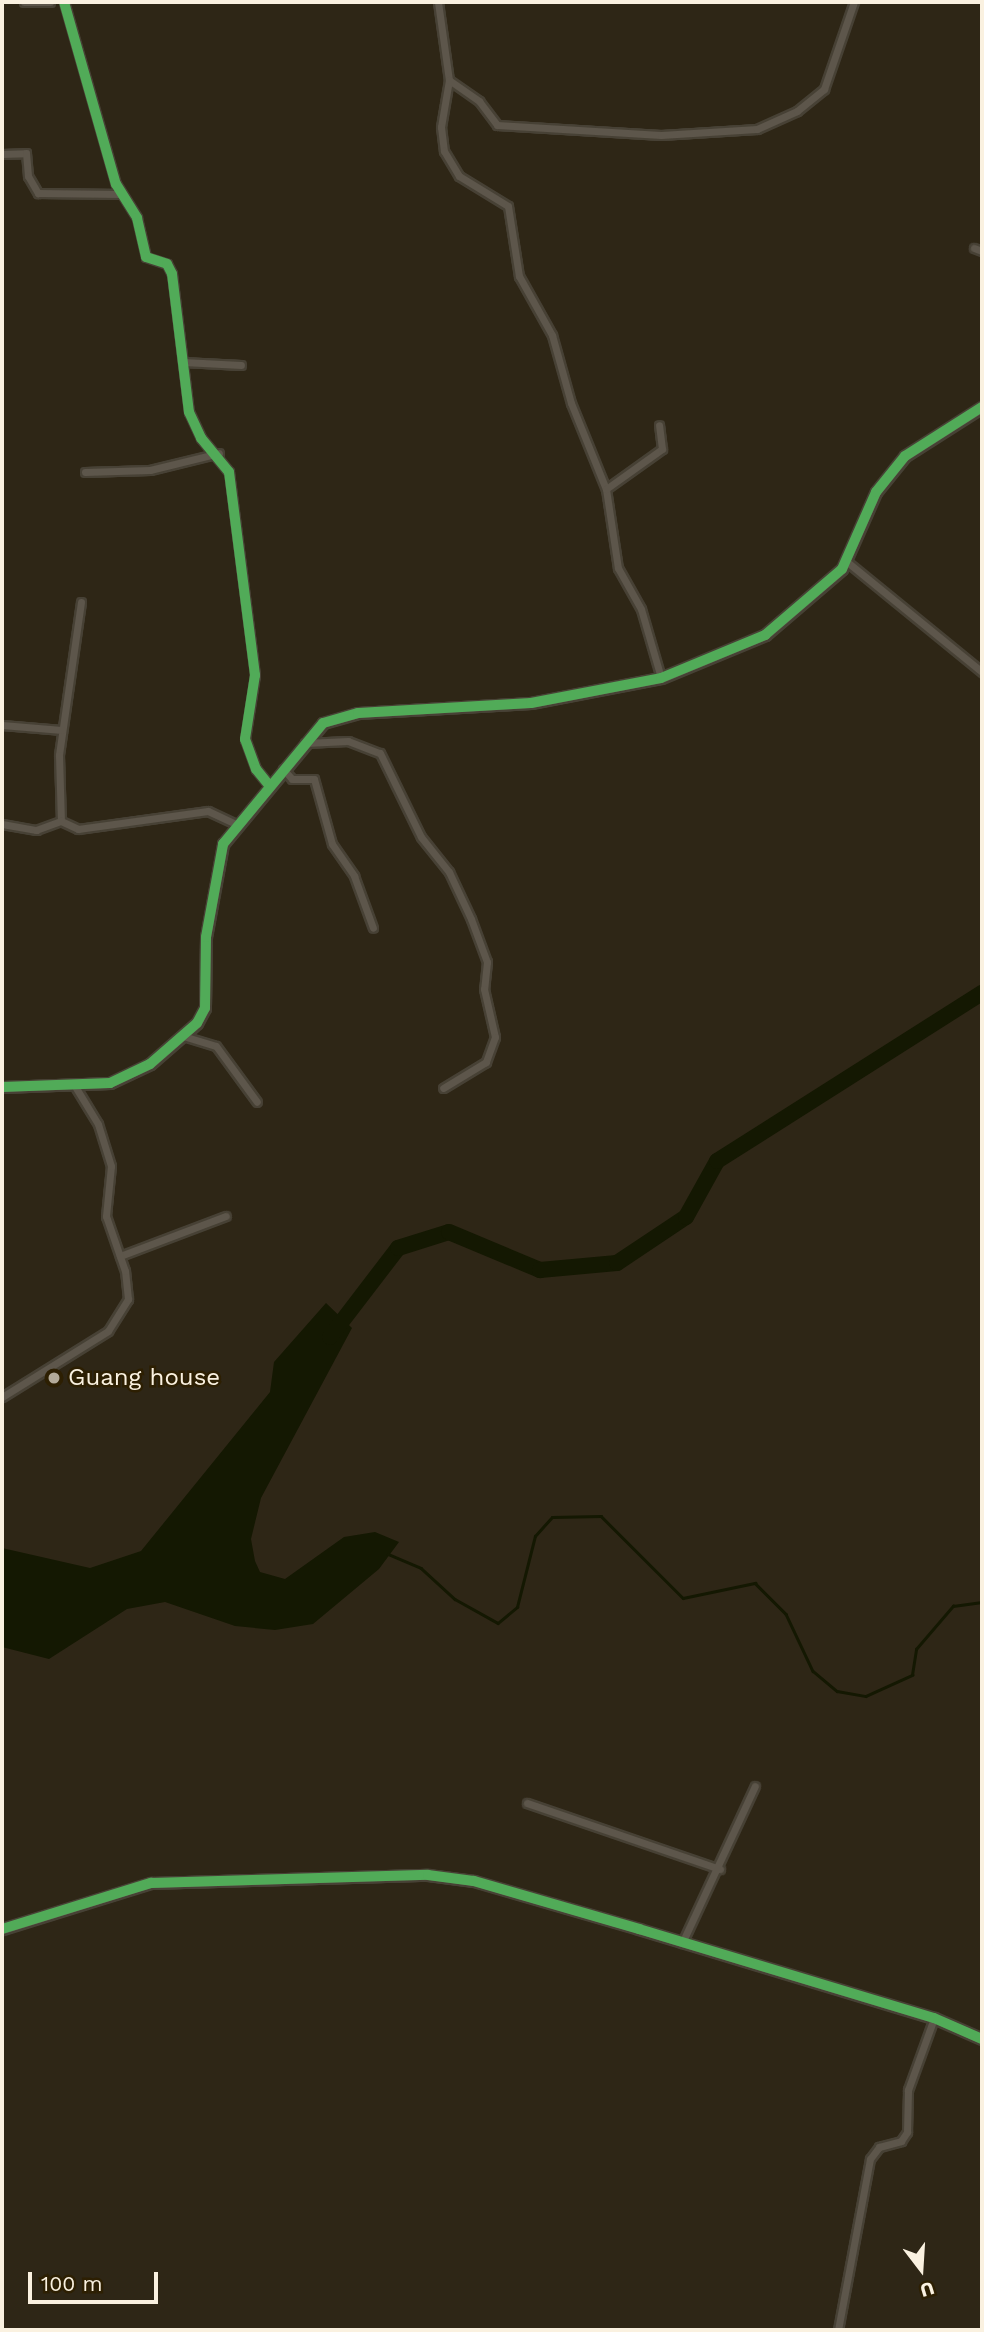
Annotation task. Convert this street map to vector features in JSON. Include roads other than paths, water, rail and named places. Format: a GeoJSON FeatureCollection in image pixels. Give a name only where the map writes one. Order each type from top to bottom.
{"type":"FeatureCollection","features":[{"type":"Feature","properties":{"kind":"street"},"geometry":{"type":"LineString","coordinates":[[24,2],[50,2]]}},
{"type":"Feature","properties":{"kind":"street"},"geometry":{"type":"LineString","coordinates":[[64,2],[121,194],[137,218],[148,260],[163,261],[172,274],[190,412],[201,438],[219,453],[231,484],[255,675],[245,739],[256,769],[269,785]]}},
{"type":"Feature","properties":{"kind":"street"},"geometry":{"type":"LineString","coordinates":[[438,2],[449,80],[441,127],[445,156],[467,182],[508,206],[519,276],[552,335],[567,392],[606,489],[618,568],[641,609],[661,678]]}},
{"type":"Feature","properties":{"kind":"street"},"geometry":{"type":"LineString","coordinates":[[449,80],[479,101],[497,125],[661,135],[758,129],[797,111],[824,89],[854,2]]}},
{"type":"Feature","properties":{"kind":"street"},"geometry":{"type":"LineString","coordinates":[[2,155],[26,153],[28,176],[38,193],[121,194]]}},
{"type":"Feature","properties":{"kind":"street"},"geometry":{"type":"LineString","coordinates":[[183,362],[241,365]]}},
{"type":"Feature","properties":{"kind":"street"},"geometry":{"type":"LineString","coordinates":[[2,1087],[76,1088],[136,1073],[183,1036],[205,1008],[206,937],[216,865],[236,824],[323,723],[343,715],[531,703],[661,678],[775,630],[846,561],[868,508],[894,468],[922,443],[982,407]]}},
{"type":"Feature","properties":{"kind":"street"},"geometry":{"type":"LineString","coordinates":[[606,489],[662,449],[659,425]]}},
{"type":"Feature","properties":{"kind":"street"},"geometry":{"type":"LineString","coordinates":[[85,472],[150,470],[219,453]]}},
{"type":"Feature","properties":{"kind":"street"},"geometry":{"type":"LineString","coordinates":[[846,561],[982,672]]}},
{"type":"Feature","properties":{"kind":"street"},"geometry":{"type":"LineString","coordinates":[[61,821],[62,730],[81,602]]}},
{"type":"Feature","properties":{"kind":"street"},"geometry":{"type":"LineString","coordinates":[[2,725],[62,730]]}},
{"type":"Feature","properties":{"kind":"street"},"geometry":{"type":"LineString","coordinates":[[304,743],[348,741],[380,753],[421,837],[449,872],[471,919],[488,962],[484,989],[495,1037],[486,1062],[443,1088]]}},
{"type":"Feature","properties":{"kind":"street"},"geometry":{"type":"LineString","coordinates":[[283,769],[292,779],[314,779],[332,844],[354,876],[373,928]]}},
{"type":"Feature","properties":{"kind":"street"},"geometry":{"type":"LineString","coordinates":[[2,824],[36,830],[61,821],[78,829],[199,810],[218,812],[236,824]]}},
{"type":"Feature","properties":{"kind":"street"},"geometry":{"type":"LineString","coordinates":[[183,1036],[216,1046],[257,1102]]}},
{"type":"Feature","properties":{"kind":"street"},"geometry":{"type":"LineString","coordinates":[[2,1397],[108,1331],[128,1299],[120,1256],[106,1216],[113,1178],[105,1142],[76,1088]]}},
{"type":"Feature","properties":{"kind":"street"},"geometry":{"type":"LineString","coordinates":[[120,1256],[226,1216]]}},
{"type":"Feature","properties":{"kind":"street"},"geometry":{"type":"LineString","coordinates":[[681,1943],[720,1869],[755,1786]]}},
{"type":"Feature","properties":{"kind":"street"},"geometry":{"type":"LineString","coordinates":[[527,1803],[720,1869]]}},
{"type":"Feature","properties":{"kind":"street"},"geometry":{"type":"LineString","coordinates":[[2,1928],[151,1883],[411,1874],[474,1881],[934,2018],[982,2039]]}},
{"type":"Feature","properties":{"kind":"street"},"geometry":{"type":"LineString","coordinates":[[838,2330],[870,2159],[879,2147],[901,2140],[907,2132],[908,2090],[934,2018]]}},
{"type":"Feature","properties":{"kind":"waterway"},"geometry":{"type":"LineString","coordinates":[[330,1337],[398,1248],[449,1232],[540,1270],[617,1263],[686,1217],[717,1161],[982,993]]}},
{"type":"Feature","properties":{"kind":"waterway"},"geometry":{"type":"LineString","coordinates":[[388,1554],[421,1568],[455,1599],[498,1623],[517,1607],[535,1536],[552,1517],[601,1516],[683,1598],[755,1583],[786,1614],[813,1671],[837,1691],[866,1696],[912,1675],[916,1649],[953,1606],[982,1602]]}},
{"type":"Feature","properties":{"kind":"place","name":"Guang house"},"geometry":{"type":"Point","coordinates":[54,1378]}}]}
